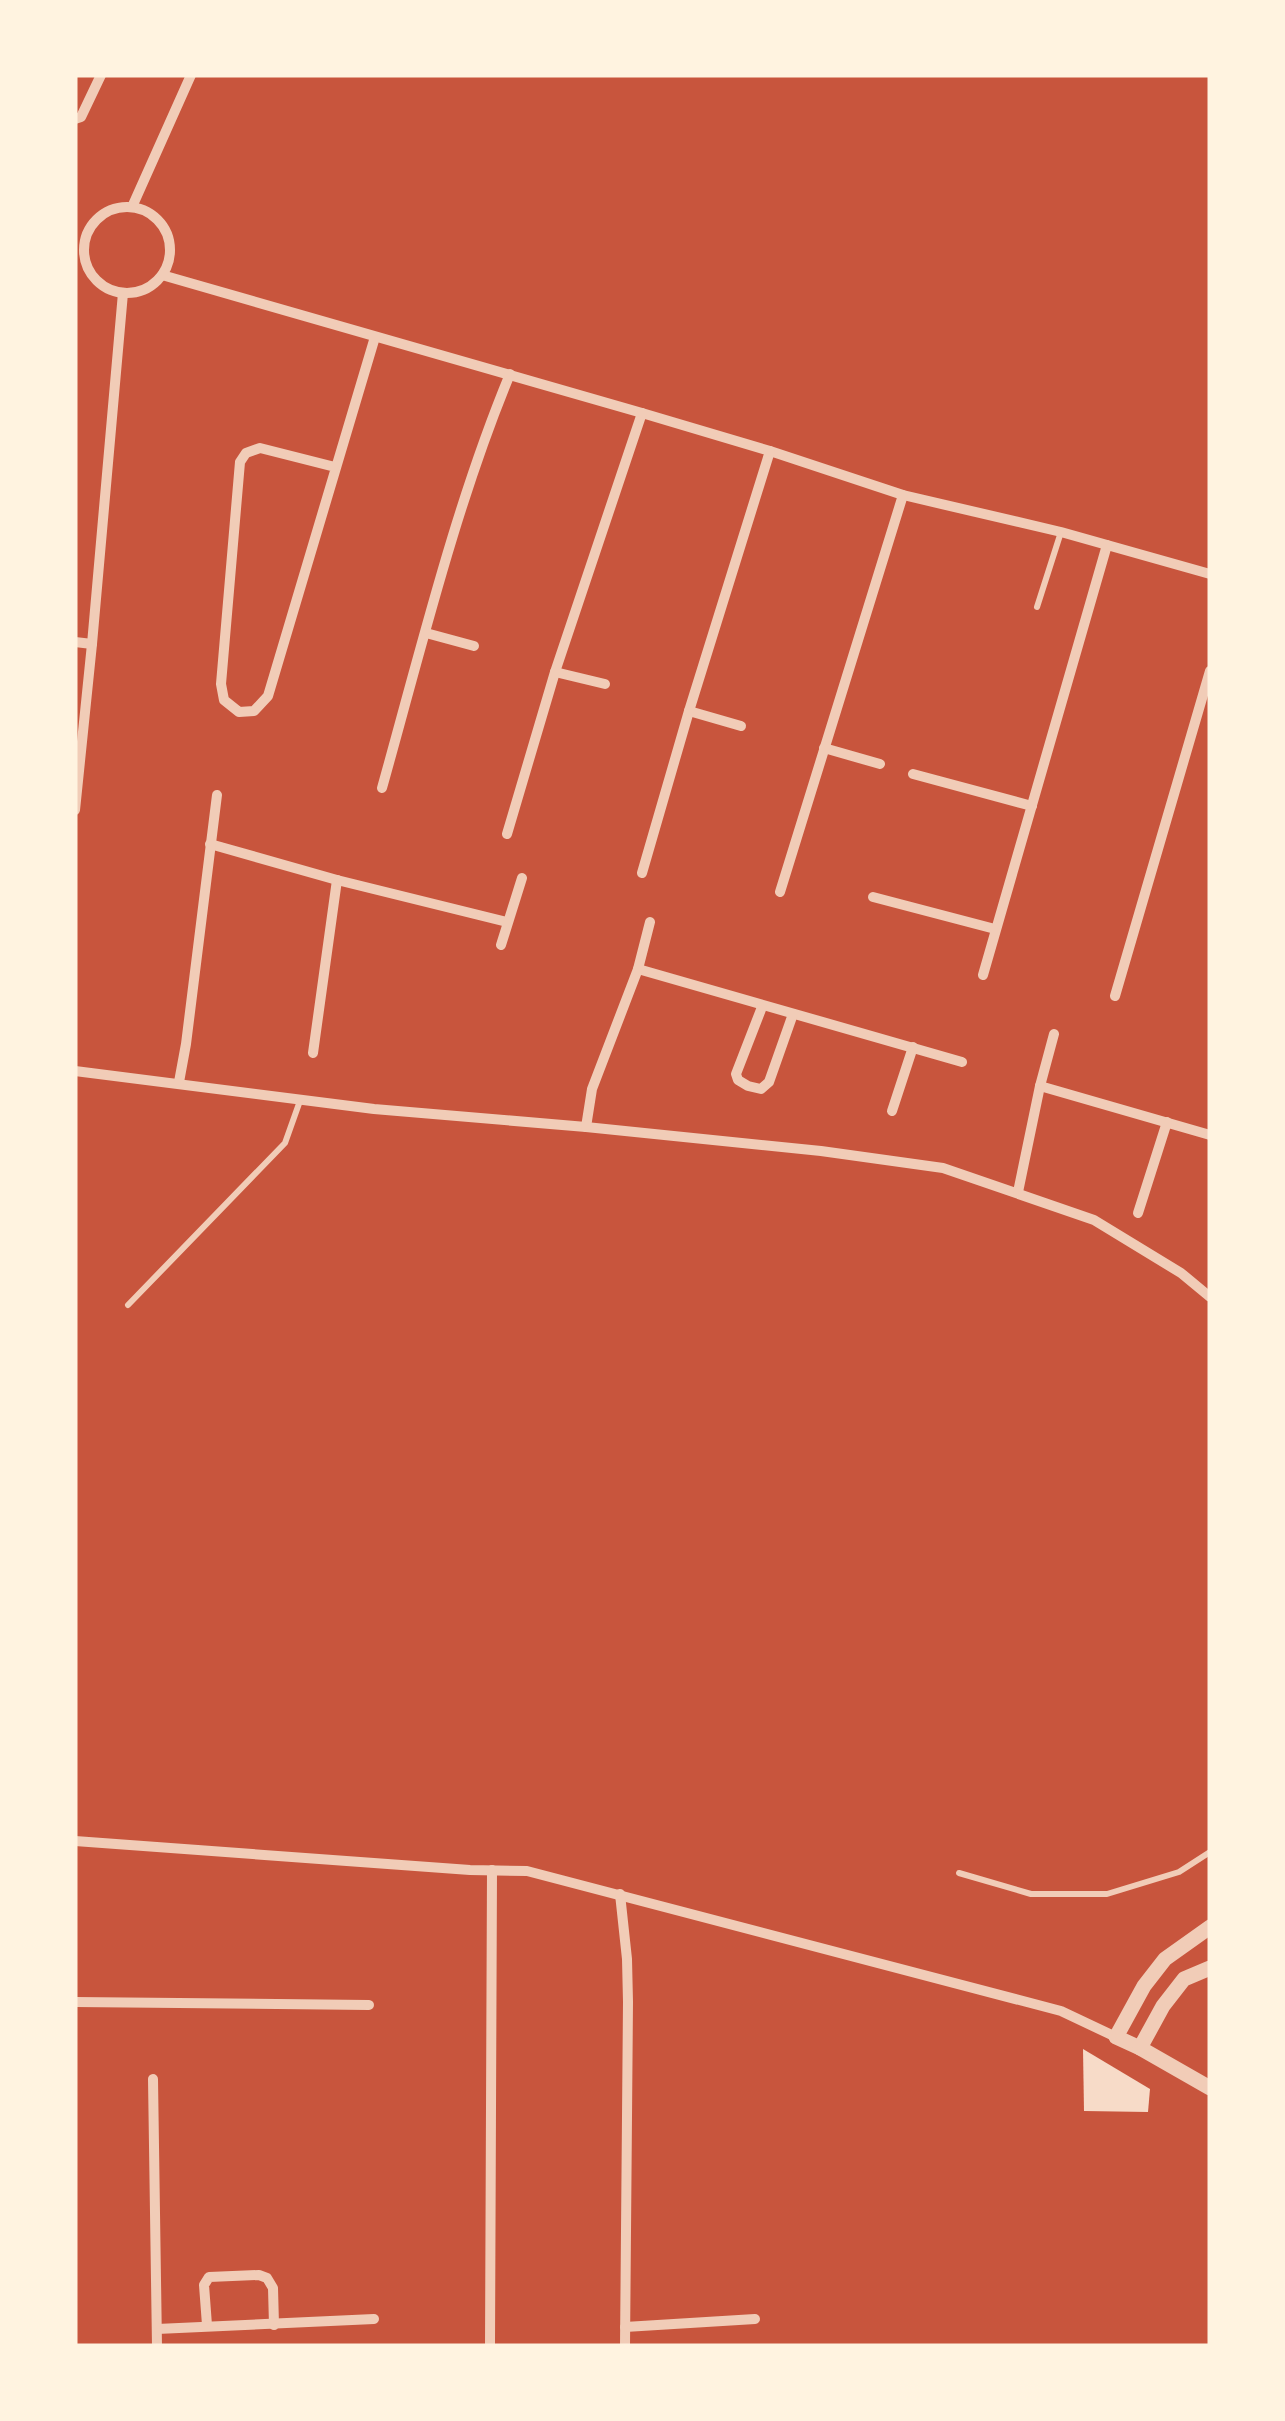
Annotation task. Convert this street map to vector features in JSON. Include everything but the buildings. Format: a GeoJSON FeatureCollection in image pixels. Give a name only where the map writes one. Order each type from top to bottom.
{"type":"FeatureCollection","features":[{"type":"Feature","properties":{"kind":"street"},"geometry":{"type":"LineString","coordinates":[[75,119],[81,117],[100,75]]}},
{"type":"Feature","properties":{"kind":"street"},"geometry":{"type":"LineString","coordinates":[[132,206],[191,75]]}},
{"type":"Feature","properties":{"kind":"street"},"geometry":{"type":"LineString","coordinates":[[132,206],[156,218],[166,230],[169,262],[152,286],[122,293],[93,278],[79,249],[104,213],[132,206]]}},
{"type":"Feature","properties":{"kind":"street"},"geometry":{"type":"LineString","coordinates":[[162,275],[770,451],[903,495],[1061,532],[1210,574]]}},
{"type":"Feature","properties":{"kind":"street"},"geometry":{"type":"LineString","coordinates":[[75,810],[122,293]]}},
{"type":"Feature","properties":{"kind":"street"},"geometry":{"type":"LineString","coordinates":[[335,466],[260,448],[246,453],[240,462],[220,684],[224,700],[239,712],[254,710],[268,696],[376,337]]}},
{"type":"Feature","properties":{"kind":"street"},"geometry":{"type":"LineString","coordinates":[[382,788],[454,534],[510,374]]}},
{"type":"Feature","properties":{"kind":"street"},"geometry":{"type":"LineString","coordinates":[[507,834],[642,413]]}},
{"type":"Feature","properties":{"kind":"street"},"geometry":{"type":"LineString","coordinates":[[642,873],[770,451]]}},
{"type":"Feature","properties":{"kind":"street"},"geometry":{"type":"LineString","coordinates":[[780,892],[903,495]]}},
{"type":"Feature","properties":{"kind":"street"},"geometry":{"type":"LineString","coordinates":[[982,975],[1106,545]]}},
{"type":"Feature","properties":{"kind":"street"},"geometry":{"type":"LineString","coordinates":[[426,633],[474,646]]}},
{"type":"Feature","properties":{"kind":"street"},"geometry":{"type":"LineString","coordinates":[[75,642],[92,644]]}},
{"type":"Feature","properties":{"kind":"street"},"geometry":{"type":"LineString","coordinates":[[1114,996],[1210,670]]}},
{"type":"Feature","properties":{"kind":"street"},"geometry":{"type":"LineString","coordinates":[[556,672],[605,684]]}},
{"type":"Feature","properties":{"kind":"street"},"geometry":{"type":"LineString","coordinates":[[689,711],[741,726]]}},
{"type":"Feature","properties":{"kind":"street"},"geometry":{"type":"LineString","coordinates":[[824,748],[880,764]]}},
{"type":"Feature","properties":{"kind":"street"},"geometry":{"type":"LineString","coordinates":[[913,774],[1032,806]]}},
{"type":"Feature","properties":{"kind":"street"},"geometry":{"type":"LineString","coordinates":[[179,1082],[217,795]]}},
{"type":"Feature","properties":{"kind":"street"},"geometry":{"type":"LineString","coordinates":[[210,844],[507,922]]}},
{"type":"Feature","properties":{"kind":"street"},"geometry":{"type":"LineString","coordinates":[[501,944],[522,878]]}},
{"type":"Feature","properties":{"kind":"street"},"geometry":{"type":"LineString","coordinates":[[313,1053],[337,880]]}},
{"type":"Feature","properties":{"kind":"street"},"geometry":{"type":"LineString","coordinates":[[874,897],[995,929]]}},
{"type":"Feature","properties":{"kind":"street"},"geometry":{"type":"LineString","coordinates":[[586,1127],[592,1089],[638,970],[650,922]]}},
{"type":"Feature","properties":{"kind":"street"},"geometry":{"type":"LineString","coordinates":[[638,970],[962,1062]]}},
{"type":"Feature","properties":{"kind":"street"},"geometry":{"type":"LineString","coordinates":[[762,1006],[736,1074],[748,1086],[761,1089],[769,1082],[792,1014]]}},
{"type":"Feature","properties":{"kind":"street"},"geometry":{"type":"LineString","coordinates":[[1018,1192],[1054,1034]]}},
{"type":"Feature","properties":{"kind":"street"},"geometry":{"type":"LineString","coordinates":[[892,1110],[912,1047]]}},
{"type":"Feature","properties":{"kind":"street"},"geometry":{"type":"LineString","coordinates":[[75,1071],[374,1109],[821,1151],[943,1168],[1094,1220],[1181,1272],[1210,1297]]}},
{"type":"Feature","properties":{"kind":"street"},"geometry":{"type":"LineString","coordinates":[[1040,1086],[1210,1135]]}},
{"type":"Feature","properties":{"kind":"street"},"geometry":{"type":"LineString","coordinates":[[1138,1213],[1167,1122]]}},
{"type":"Feature","properties":{"kind":"street"},"geometry":{"type":"LineString","coordinates":[[75,1841],[527,1871],[1062,2010],[1210,2088]]}},
{"type":"Feature","properties":{"kind":"street"},"geometry":{"type":"LineString","coordinates":[[490,2346],[492,1870]]}},
{"type":"Feature","properties":{"kind":"street"},"geometry":{"type":"LineString","coordinates":[[620,1894],[628,2002],[625,2346]]}},
{"type":"Feature","properties":{"kind":"street"},"geometry":{"type":"LineString","coordinates":[[1116,2037],[1144,1986],[1165,1960],[1210,1926]]}},
{"type":"Feature","properties":{"kind":"street"},"geometry":{"type":"LineString","coordinates":[[1140,2048],[1163,2006],[1184,1980],[1210,1968]]}},
{"type":"Feature","properties":{"kind":"street"},"geometry":{"type":"LineString","coordinates":[[75,2002],[369,2005]]}},
{"type":"Feature","properties":{"kind":"street"},"geometry":{"type":"LineString","coordinates":[[153,2079],[156,2346]]}},
{"type":"Feature","properties":{"kind":"street"},"geometry":{"type":"LineString","coordinates":[[207,2325],[204,2285],[209,2277],[259,2275],[268,2278],[273,2288],[274,2325]]}},
{"type":"Feature","properties":{"kind":"street"},"geometry":{"type":"LineString","coordinates":[[157,2329],[374,2319]]}},
{"type":"Feature","properties":{"kind":"street"},"geometry":{"type":"LineString","coordinates":[[625,2327],[755,2319]]}},
{"type":"Feature","properties":{"kind":"lane"},"geometry":{"type":"LineString","coordinates":[[1037,607],[1061,532]]}},
{"type":"Feature","properties":{"kind":"lane"},"geometry":{"type":"LineString","coordinates":[[128,1304],[285,1142],[301,1098]]}},
{"type":"Feature","properties":{"kind":"lane"},"geometry":{"type":"LineString","coordinates":[[959,1873],[1032,1894],[1107,1894],[1180,1872],[1210,1852]]}}]}
